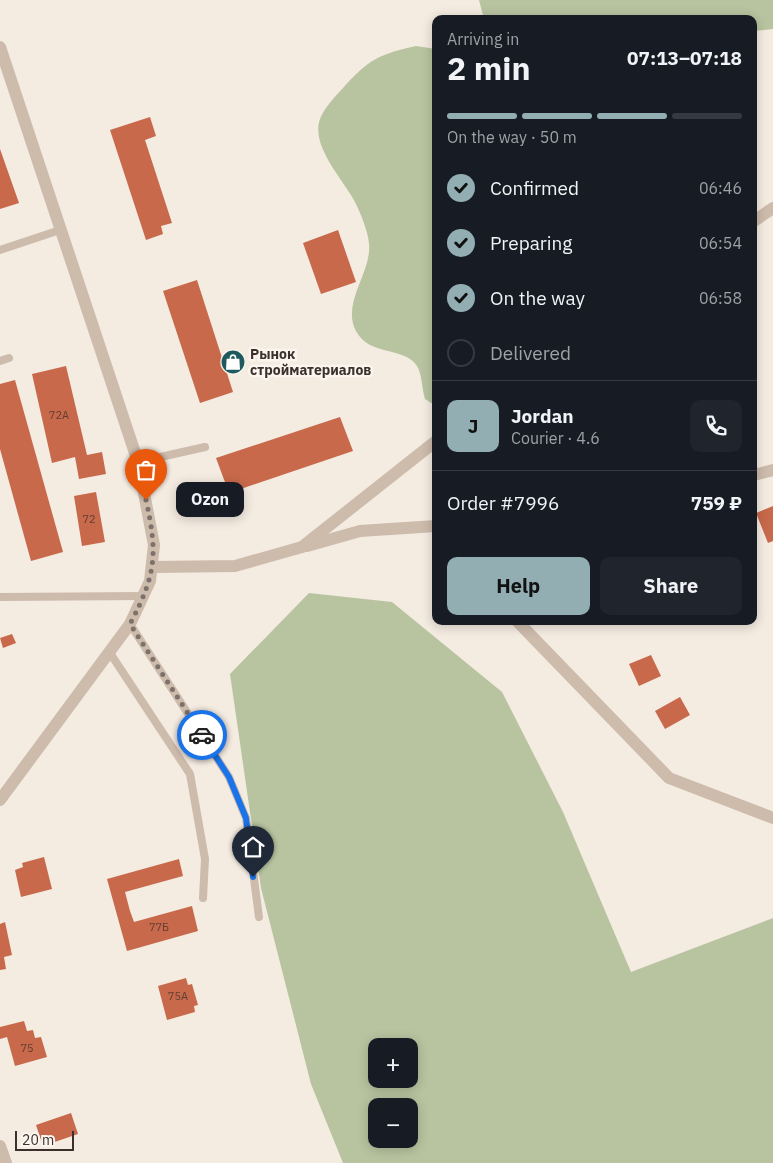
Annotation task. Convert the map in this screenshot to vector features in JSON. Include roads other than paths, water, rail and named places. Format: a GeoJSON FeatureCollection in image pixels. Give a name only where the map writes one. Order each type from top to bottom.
{"type":"FeatureCollection","features":[{"type":"Feature","properties":{"kind":"street"},"geometry":{"type":"LineString","coordinates":[[0,47],[138,462],[154,545],[153,567],[145,596],[130,624],[110,654],[0,800]]}},
{"type":"Feature","properties":{"kind":"street"},"geometry":{"type":"LineString","coordinates":[[757,220],[773,208]]}},
{"type":"Feature","properties":{"kind":"street"},"geometry":{"type":"LineString","coordinates":[[302,547],[432,444]]}},
{"type":"Feature","properties":{"kind":"street"},"geometry":{"type":"LineString","coordinates":[[757,474],[773,470]]}},
{"type":"Feature","properties":{"kind":"street"},"geometry":{"type":"LineString","coordinates":[[153,567],[236,566],[360,531],[432,526]]}},
{"type":"Feature","properties":{"kind":"street"},"geometry":{"type":"LineString","coordinates":[[521,625],[669,778],[773,818]]}},
{"type":"Feature","properties":{"kind":"street"},"geometry":{"type":"LineString","coordinates":[[0,1146],[6,1163]]}},
{"type":"Feature","properties":{"kind":"lane"},"geometry":{"type":"LineString","coordinates":[[0,250],[60,230]]}},
{"type":"Feature","properties":{"kind":"lane"},"geometry":{"type":"LineString","coordinates":[[0,361],[9,358]]}},
{"type":"Feature","properties":{"kind":"lane"},"geometry":{"type":"LineString","coordinates":[[138,462],[205,447]]}},
{"type":"Feature","properties":{"kind":"lane"},"geometry":{"type":"LineString","coordinates":[[0,597],[145,596]]}},
{"type":"Feature","properties":{"kind":"lane"},"geometry":{"type":"LineString","coordinates":[[130,624],[229,777],[246,818],[258,917]]}},
{"type":"Feature","properties":{"kind":"lane"},"geometry":{"type":"LineString","coordinates":[[110,654],[190,774],[205,859],[203,898]]}},
{"type":"Feature","properties":{"kind":"place","name":"Рынок стройматериалов"},"geometry":{"type":"Point","coordinates":[233,362]}},
{"type":"Feature","properties":{"kind":"place","name":"Ozon"},"geometry":{"type":"Point","coordinates":[146,500]}}]}
